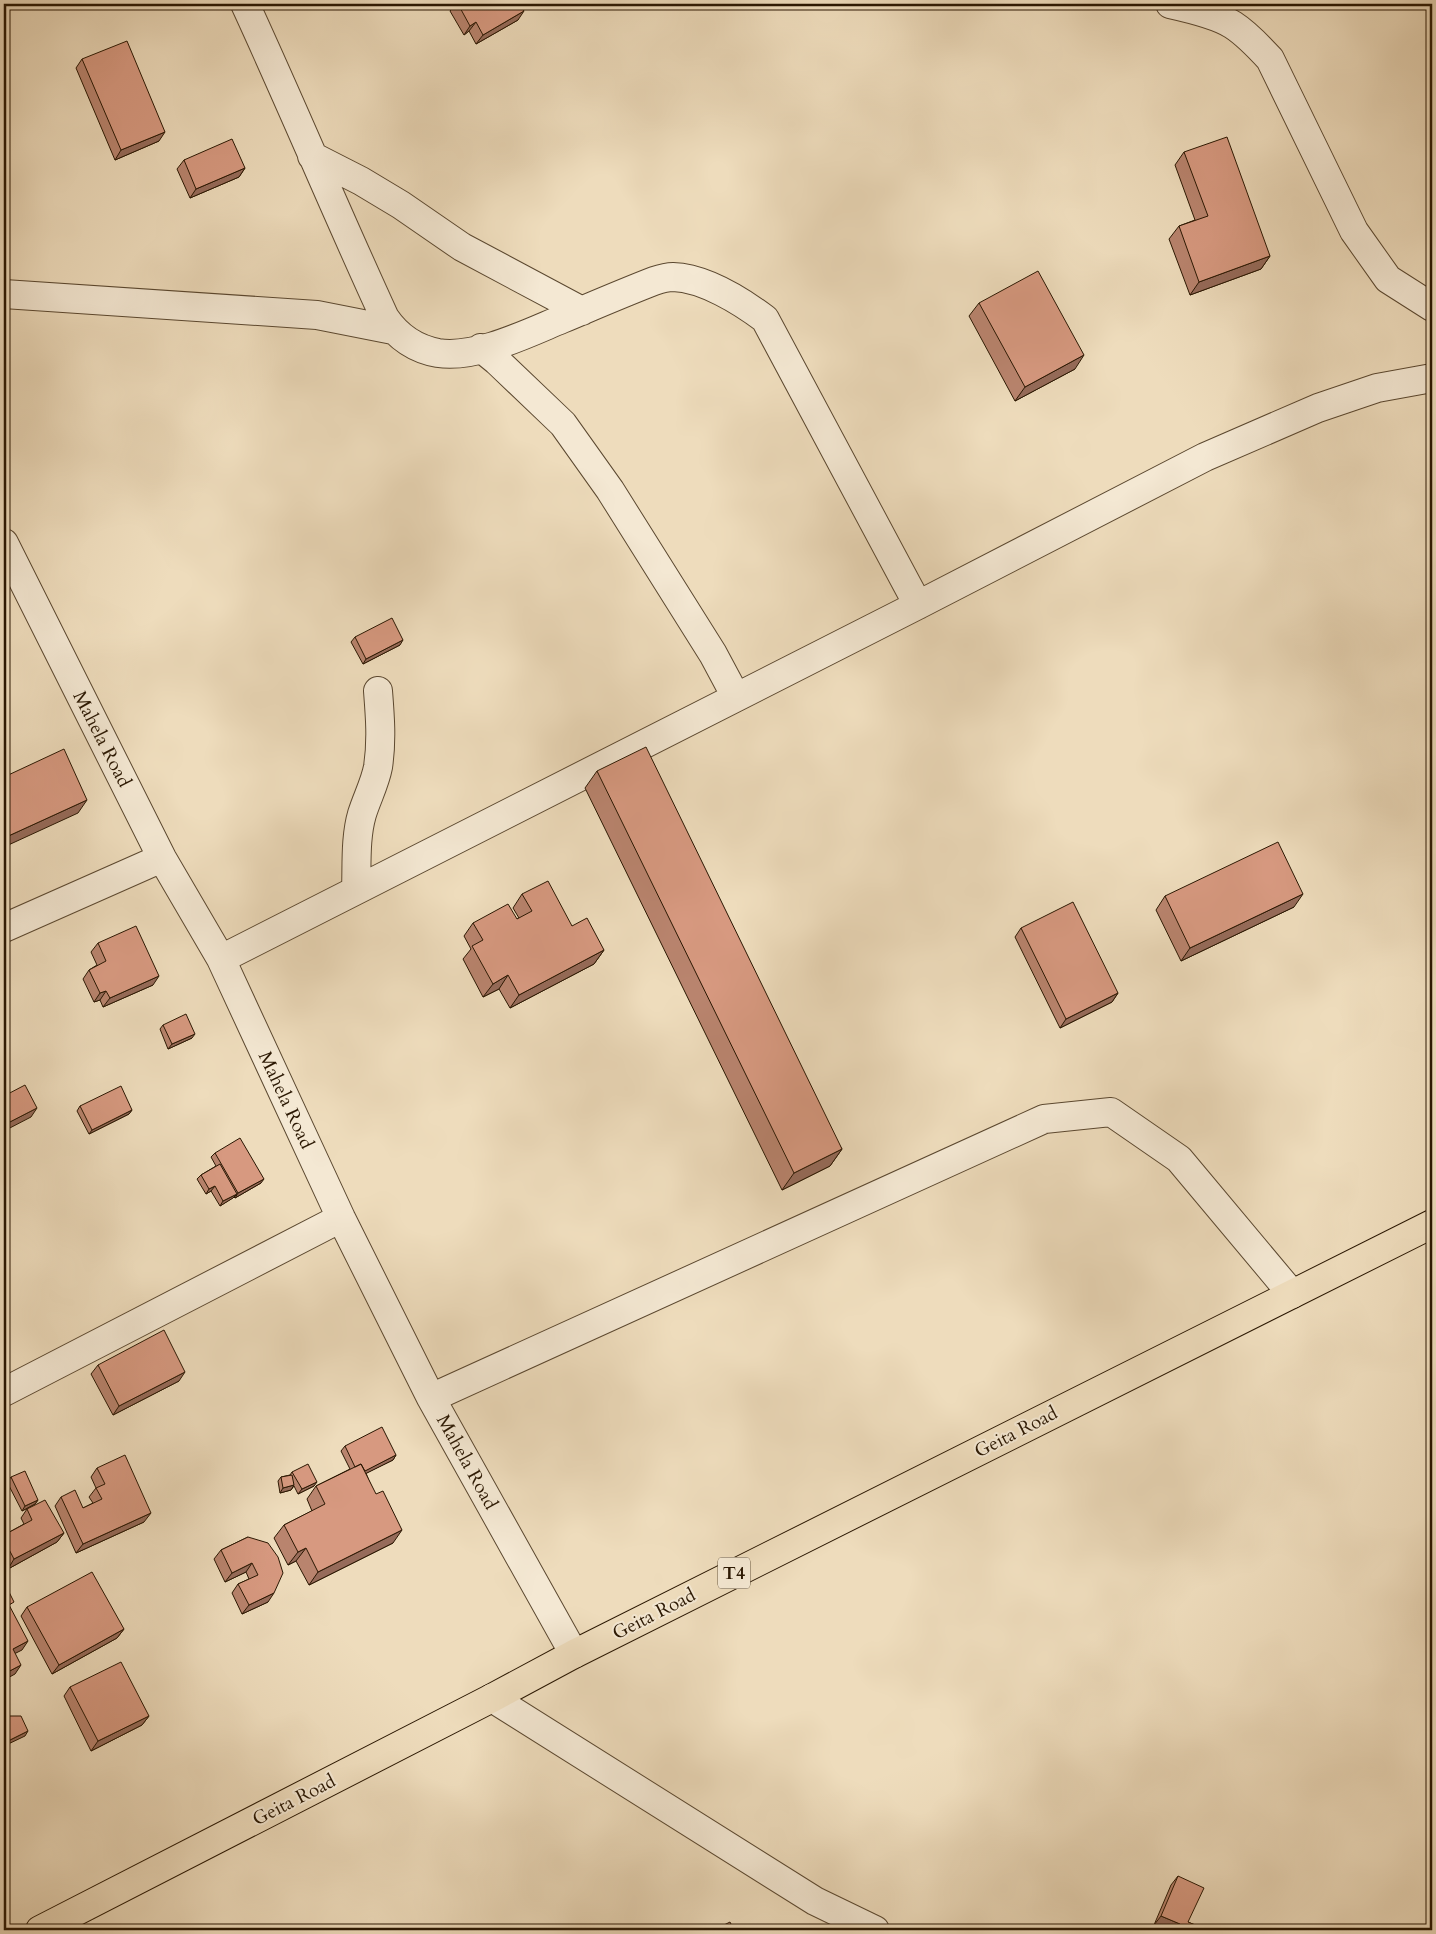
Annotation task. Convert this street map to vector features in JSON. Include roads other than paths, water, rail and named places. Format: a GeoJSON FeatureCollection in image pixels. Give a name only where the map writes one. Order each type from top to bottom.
{"type":"FeatureCollection","features":[{"type":"Feature","properties":{"kind":"highway","name":"Geita Road"},"geometry":{"type":"LineString","coordinates":[[51,1927],[574,1654],[1432,1224]]}},
{"type":"Feature","properties":{"kind":"street"},"geometry":{"type":"LineString","coordinates":[[245,4],[312,156],[393,330],[406,340],[439,353],[469,352],[512,340],[654,281],[672,277],[689,280],[715,289],[743,303],[765,319],[918,605]]}},
{"type":"Feature","properties":{"kind":"street"},"geometry":{"type":"LineString","coordinates":[[1170,4],[1191,9],[1232,24],[1254,42],[1270,59],[1354,230],[1388,279],[1432,307]]}},
{"type":"Feature","properties":{"kind":"street"},"geometry":{"type":"LineString","coordinates":[[312,156],[361,181],[401,205],[462,248],[582,311]]}},
{"type":"Feature","properties":{"kind":"street"},"geometry":{"type":"LineString","coordinates":[[4,294],[308,314],[393,330]]}},
{"type":"Feature","properties":{"kind":"street"},"geometry":{"type":"LineString","coordinates":[[481,348],[563,424],[610,490],[713,654],[736,697]]}},
{"type":"Feature","properties":{"kind":"street"},"geometry":{"type":"LineString","coordinates":[[221,958],[1214,453],[1318,408],[1377,388],[1431,378]]}},
{"type":"Feature","properties":{"kind":"street","name":"Mahela Road"},"geometry":{"type":"LineString","coordinates":[[4,543],[162,858],[221,958],[341,1218],[431,1398],[574,1654]]}},
{"type":"Feature","properties":{"kind":"street"},"geometry":{"type":"LineString","coordinates":[[356,890],[357,851],[362,815],[378,768],[380,743],[378,690]]}},
{"type":"Feature","properties":{"kind":"street"},"geometry":{"type":"LineString","coordinates":[[4,928],[162,858]]}},
{"type":"Feature","properties":{"kind":"street"},"geometry":{"type":"LineString","coordinates":[[431,1398],[1044,1118],[1111,1112],[1180,1159],[1292,1294]]}},
{"type":"Feature","properties":{"kind":"street"},"geometry":{"type":"LineString","coordinates":[[4,1392],[341,1218]]}},
{"type":"Feature","properties":{"kind":"street"},"geometry":{"type":"LineString","coordinates":[[492,1698],[815,1900],[874,1930]]}}]}
